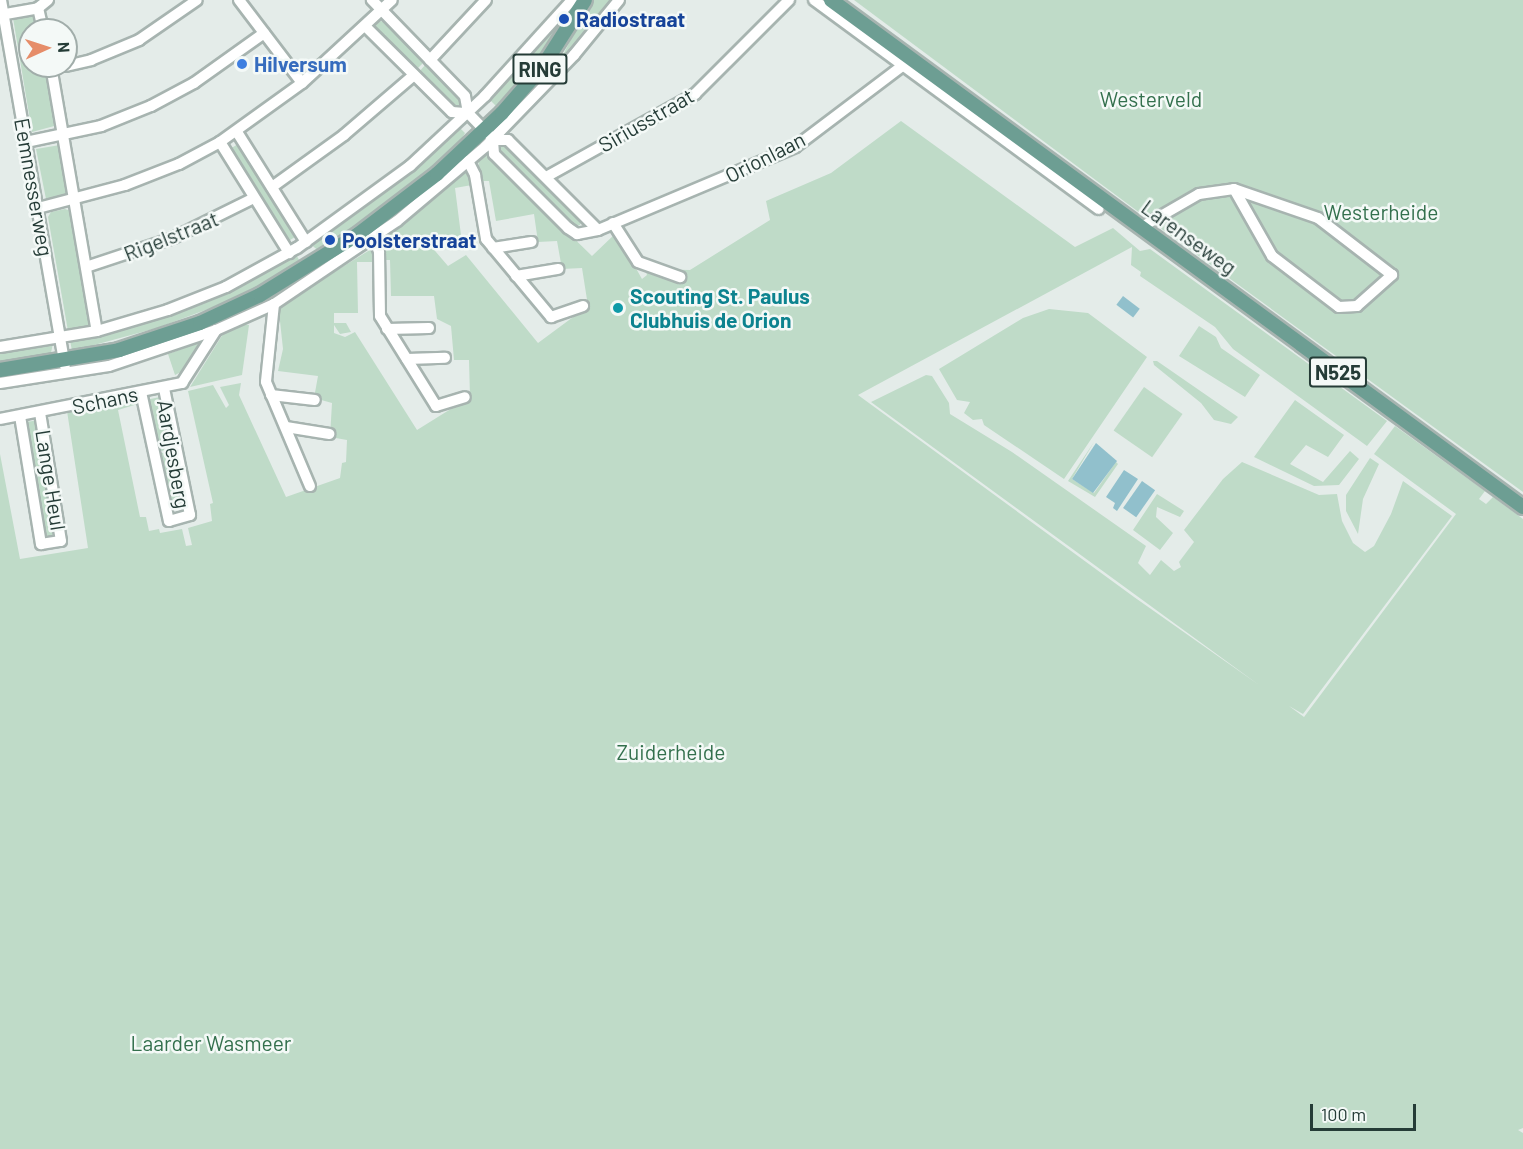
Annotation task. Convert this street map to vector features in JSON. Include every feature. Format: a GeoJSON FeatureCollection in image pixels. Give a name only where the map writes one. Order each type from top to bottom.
{"type":"FeatureCollection","features":[{"type":"Feature","properties":{"kind":"main road","name":"RING"},"geometry":{"type":"LineString","coordinates":[[0,371],[66,367],[200,323],[309,273],[489,135],[543,66],[581,0]]}},
{"type":"Feature","properties":{"kind":"main road","name":"Larenseweg"},"geometry":{"type":"LineString","coordinates":[[831,0],[1523,507]]}},
{"type":"Feature","properties":{"kind":"street","name":"Eemnesserweg"},"geometry":{"type":"LineString","coordinates":[[1,0],[66,367]]}},
{"type":"Feature","properties":{"kind":"street"},"geometry":{"type":"LineString","coordinates":[[2,15],[39,8],[48,0]]}},
{"type":"Feature","properties":{"kind":"street"},"geometry":{"type":"LineString","coordinates":[[78,63],[139,40],[197,0]]}},
{"type":"Feature","properties":{"kind":"street"},"geometry":{"type":"LineString","coordinates":[[238,0],[302,83]]}},
{"type":"Feature","properties":{"kind":"street","name":"Orionlaan"},"geometry":{"type":"LineString","coordinates":[[372,0],[381,12],[465,96],[468,113],[489,135],[494,154],[568,228],[577,234],[598,230],[795,147],[902,66]]}},
{"type":"Feature","properties":{"kind":"street"},"geometry":{"type":"LineString","coordinates":[[38,208],[73,201],[179,164],[220,142],[237,132],[302,83],[366,27],[392,0]]}},
{"type":"Feature","properties":{"kind":"street"},"geometry":{"type":"LineString","coordinates":[[430,60],[486,0]]}},
{"type":"Feature","properties":{"kind":"street"},"geometry":{"type":"LineString","coordinates":[[0,348],[97,331],[207,295],[297,248],[410,166],[468,113],[581,0]]}},
{"type":"Feature","properties":{"kind":"street"},"geometry":{"type":"LineString","coordinates":[[0,383],[66,367],[108,366],[216,330],[274,304],[309,273],[374,238],[468,161],[489,135],[574,55],[619,0]]}},
{"type":"Feature","properties":{"kind":"street","name":"Siriusstraat"},"geometry":{"type":"LineString","coordinates":[[546,177],[695,94],[789,0]]}},
{"type":"Feature","properties":{"kind":"street"},"geometry":{"type":"LineString","coordinates":[[814,0],[1098,209]]}},
{"type":"Feature","properties":{"kind":"street"},"geometry":{"type":"LineString","coordinates":[[39,8],[41,18]]}},
{"type":"Feature","properties":{"kind":"street","name":"Orionlaan"},"geometry":{"type":"LineString","coordinates":[[366,27],[452,112],[468,113]]}},
{"type":"Feature","properties":{"kind":"street"},"geometry":{"type":"LineString","coordinates":[[26,142],[101,126],[151,106],[194,82],[264,33]]}},
{"type":"Feature","properties":{"kind":"street"},"geometry":{"type":"LineString","coordinates":[[272,187],[344,135],[414,75]]}},
{"type":"Feature","properties":{"kind":"street","name":"Eemnesserweg"},"geometry":{"type":"LineString","coordinates":[[53,78],[97,331]]}},
{"type":"Feature","properties":{"kind":"street"},"geometry":{"type":"LineString","coordinates":[[237,132],[272,187],[309,273]]}},
{"type":"Feature","properties":{"kind":"street","name":"Orionlaan"},"geometry":{"type":"LineString","coordinates":[[489,135],[508,140],[598,230]]}},
{"type":"Feature","properties":{"kind":"street"},"geometry":{"type":"LineString","coordinates":[[220,142],[254,198],[297,248]]}},
{"type":"Feature","properties":{"kind":"street"},"geometry":{"type":"LineString","coordinates":[[468,161],[475,175],[486,240],[558,326]]}},
{"type":"Feature","properties":{"kind":"street"},"geometry":{"type":"LineString","coordinates":[[1140,228],[1198,194],[1234,189],[1318,218],[1392,275],[1357,306],[1339,307],[1272,256],[1234,189]]}},
{"type":"Feature","properties":{"kind":"street","name":"Rigelstraat"},"geometry":{"type":"LineString","coordinates":[[86,267],[173,238],[254,198]]}},
{"type":"Feature","properties":{"kind":"street"},"geometry":{"type":"LineString","coordinates":[[613,223],[638,262],[680,277]]}},
{"type":"Feature","properties":{"kind":"street"},"geometry":{"type":"LineString","coordinates":[[374,238],[379,252],[380,316],[436,406],[465,397]]}},
{"type":"Feature","properties":{"kind":"street"},"geometry":{"type":"LineString","coordinates":[[493,248],[532,242]]}},
{"type":"Feature","properties":{"kind":"street"},"geometry":{"type":"LineString","coordinates":[[516,276],[558,269]]}},
{"type":"Feature","properties":{"kind":"street"},"geometry":{"type":"LineString","coordinates":[[274,304],[266,382],[310,486]]}},
{"type":"Feature","properties":{"kind":"street"},"geometry":{"type":"LineString","coordinates":[[551,317],[584,306]]}},
{"type":"Feature","properties":{"kind":"street"},"geometry":{"type":"LineString","coordinates":[[387,328],[429,328]]}},
{"type":"Feature","properties":{"kind":"street","name":"Schans"},"geometry":{"type":"LineString","coordinates":[[0,419],[40,413],[182,383],[216,330]]}},
{"type":"Feature","properties":{"kind":"street"},"geometry":{"type":"LineString","coordinates":[[407,359],[445,358]]}},
{"type":"Feature","properties":{"kind":"street","name":"Aardjesberg"},"geometry":{"type":"LineString","coordinates":[[141,392],[169,520],[190,515],[164,388]]}},
{"type":"Feature","properties":{"kind":"street"},"geometry":{"type":"LineString","coordinates":[[271,394],[315,400]]}},
{"type":"Feature","properties":{"kind":"street","name":"Lange Heul"},"geometry":{"type":"LineString","coordinates":[[20,416],[41,544],[61,541],[40,413]]}},
{"type":"Feature","properties":{"kind":"street"},"geometry":{"type":"LineString","coordinates":[[286,428],[329,434]]}},
{"type":"Feature","properties":{"kind":"green space"},"geometry":{"type":"Polygon","coordinates":[[[594,0],[615,0],[561,59],[576,29],[594,0]]]}},
{"type":"Feature","properties":{"kind":"green space","name":"Westerheide"},"geometry":{"type":"Polygon","coordinates":[[[854,0],[1523,0],[1523,492],[1152,222],[854,0]]]}},
{"type":"Feature","properties":{"kind":"green space"},"geometry":{"type":"Polygon","coordinates":[[[36,14],[37,18],[18,18],[18,48],[13,18],[36,14]]]}},
{"type":"Feature","properties":{"kind":"green space"},"geometry":{"type":"Polygon","coordinates":[[[561,16],[565,18],[547,48],[496,106],[487,97],[561,16]]]}},
{"type":"Feature","properties":{"kind":"green space"},"geometry":{"type":"Polygon","coordinates":[[[379,21],[387,22],[425,61],[415,71],[381,38],[386,34],[380,37],[374,28],[379,21]]]}},
{"type":"Feature","properties":{"kind":"green space"},"geometry":{"type":"Polygon","coordinates":[[[427,63],[462,98],[463,107],[455,110],[417,74],[427,63]]]}},
{"type":"Feature","properties":{"kind":"green space"},"geometry":{"type":"Polygon","coordinates":[[[23,78],[49,78],[58,125],[32,132],[23,78]]]}},
{"type":"Feature","properties":{"kind":"green space","name":"Zuiderheide"},"geometry":{"type":"Polygon","coordinates":[[[901,121],[1075,247],[1113,228],[1140,251],[1150,249],[1387,421],[1367,446],[1233,349],[1215,327],[1140,276],[1141,272],[1131,265],[1132,247],[858,395],[1134,597],[1259,685],[871,402],[926,375],[932,376],[949,403],[950,414],[1012,452],[1146,546],[1138,563],[1150,575],[1161,560],[1174,571],[1181,567],[1179,562],[1194,542],[1184,530],[1223,479],[1242,462],[1319,495],[1337,494],[1342,521],[1353,543],[1365,552],[1374,546],[1391,514],[1403,481],[1452,516],[1303,714],[1289,706],[1304,717],[1456,514],[1374,454],[1395,426],[1485,491],[1479,499],[1486,504],[1493,497],[1523,519],[1523,1128],[1518,1130],[1523,1133],[1523,1149],[0,1149],[0,454],[20,559],[88,548],[67,411],[138,396],[141,403],[118,410],[140,517],[146,517],[149,531],[159,529],[160,533],[182,529],[186,546],[192,545],[188,528],[212,521],[210,504],[213,503],[188,391],[213,385],[226,408],[229,405],[220,387],[241,383],[239,395],[286,497],[340,478],[342,463],[346,462],[347,440],[330,437],[332,403],[314,398],[318,376],[278,371],[283,349],[279,312],[281,305],[373,248],[375,262],[357,262],[358,313],[334,313],[334,323],[346,323],[351,332],[340,334],[334,325],[334,333],[345,337],[355,332],[417,430],[470,397],[469,360],[454,360],[451,326],[437,319],[434,296],[391,296],[390,260],[384,260],[385,235],[465,170],[470,174],[472,185],[455,188],[462,243],[430,245],[448,266],[466,255],[538,343],[588,306],[582,268],[562,269],[557,241],[538,242],[534,214],[496,221],[489,181],[481,181],[478,159],[485,152],[592,256],[616,233],[642,279],[647,275],[645,269],[690,270],[770,220],[766,201],[831,173],[901,121]]]}},
{"type":"Feature","properties":{"kind":"green space"},"geometry":{"type":"Polygon","coordinates":[[[458,126],[465,133],[459,143],[392,201],[320,252],[309,243],[373,199],[458,126]]]}},
{"type":"Feature","properties":{"kind":"green space"},"geometry":{"type":"Polygon","coordinates":[[[507,143],[582,219],[580,225],[573,227],[496,153],[496,144],[507,143]]]}},
{"type":"Feature","properties":{"kind":"green space"},"geometry":{"type":"Polygon","coordinates":[[[238,144],[296,236],[289,241],[231,148],[238,144]]]}},
{"type":"Feature","properties":{"kind":"green space"},"geometry":{"type":"Polygon","coordinates":[[[60,145],[70,191],[62,197],[46,199],[36,149],[60,145]]]}},
{"type":"Feature","properties":{"kind":"green space"},"geometry":{"type":"Polygon","coordinates":[[[65,209],[74,212],[93,326],[68,331],[48,217],[51,212],[65,209]]]}},
{"type":"Feature","properties":{"kind":"green space"},"geometry":{"type":"Polygon","coordinates":[[[295,253],[301,263],[235,299],[157,328],[72,351],[70,340],[105,332],[295,253]]]}},
{"type":"Feature","properties":{"kind":"green space"},"geometry":{"type":"Polygon","coordinates":[[[1049,309],[1088,313],[1147,357],[1064,479],[984,425],[982,419],[973,420],[964,413],[970,402],[957,400],[939,369],[1023,318],[1049,309]]]}},
{"type":"Feature","properties":{"kind":"green space"},"geometry":{"type":"Polygon","coordinates":[[[241,324],[249,325],[242,375],[190,387],[223,334],[241,324]]]}},
{"type":"Feature","properties":{"kind":"green space"},"geometry":{"type":"Polygon","coordinates":[[[1199,326],[1216,337],[1221,348],[1260,375],[1245,397],[1179,356],[1199,326]]]}},
{"type":"Feature","properties":{"kind":"green space"},"geometry":{"type":"Polygon","coordinates":[[[53,343],[51,353],[44,358],[0,361],[0,350],[53,343]]]}},
{"type":"Feature","properties":{"kind":"green space"},"geometry":{"type":"Polygon","coordinates":[[[198,343],[200,346],[183,371],[175,375],[168,354],[198,343]]]}},
{"type":"Feature","properties":{"kind":"green space"},"geometry":{"type":"Polygon","coordinates":[[[1153,361],[1157,361],[1238,417],[1231,424],[1214,420],[1201,403],[1154,365],[1153,361]]]}},
{"type":"Feature","properties":{"kind":"green space"},"geometry":{"type":"Polygon","coordinates":[[[1144,387],[1183,414],[1152,457],[1114,430],[1144,387]]]}},
{"type":"Feature","properties":{"kind":"green space"},"geometry":{"type":"Polygon","coordinates":[[[160,397],[171,449],[155,452],[144,400],[160,397]]]}},
{"type":"Feature","properties":{"kind":"green space"},"geometry":{"type":"Polygon","coordinates":[[[1295,400],[1344,435],[1328,457],[1306,445],[1290,464],[1323,482],[1350,451],[1359,459],[1339,485],[1314,486],[1254,457],[1295,400]]]}},
{"type":"Feature","properties":{"kind":"green space"},"geometry":{"type":"Polygon","coordinates":[[[39,420],[47,473],[32,476],[23,423],[39,420]]]}},
{"type":"Feature","properties":{"kind":"green space"},"geometry":{"type":"Polygon","coordinates":[[[1094,442],[1072,479],[1094,493],[1116,462],[1118,464],[1095,497],[1068,481],[1094,442]]]}},
{"type":"Feature","properties":{"kind":"green space"},"geometry":{"type":"Polygon","coordinates":[[[172,451],[184,507],[168,510],[156,454],[172,451]]]}},
{"type":"Feature","properties":{"kind":"green space"},"geometry":{"type":"Polygon","coordinates":[[[1370,458],[1379,464],[1363,499],[1358,534],[1346,511],[1346,495],[1370,458]]]}},
{"type":"Feature","properties":{"kind":"green space"},"geometry":{"type":"Polygon","coordinates":[[[48,475],[58,537],[42,540],[32,478],[48,475]]]}},
{"type":"Feature","properties":{"kind":"green space"},"geometry":{"type":"Polygon","coordinates":[[[1157,494],[1184,511],[1180,517],[1157,507],[1156,517],[1173,533],[1160,550],[1133,530],[1157,494]]]}},
{"type":"Feature","properties":{"kind":"water"},"geometry":{"type":"Polygon","coordinates":[[[1123,296],[1140,309],[1133,317],[1116,305],[1123,296]]]}},
{"type":"Feature","properties":{"kind":"water"},"geometry":{"type":"Polygon","coordinates":[[[1096,443],[1117,461],[1093,493],[1072,479],[1096,443]]]}},
{"type":"Feature","properties":{"kind":"water"},"geometry":{"type":"Polygon","coordinates":[[[1124,470],[1138,479],[1117,511],[1113,508],[1115,503],[1106,497],[1124,470]]]}},
{"type":"Feature","properties":{"kind":"water"},"geometry":{"type":"Polygon","coordinates":[[[1142,481],[1155,490],[1136,517],[1123,508],[1142,481]]]}},
{"type":"Feature","properties":{"kind":"place","name":"Radiostraat"},"geometry":{"type":"Point","coordinates":[564,19]}},
{"type":"Feature","properties":{"kind":"place","name":"Hilversum"},"geometry":{"type":"Point","coordinates":[242,64]}},
{"type":"Feature","properties":{"kind":"place","name":"Poolsterstraat"},"geometry":{"type":"Point","coordinates":[330,240]}},
{"type":"Feature","properties":{"kind":"place","name":"Scouting St. Paulus Clubhuis de Orion"},"geometry":{"type":"Point","coordinates":[618,308]}},
{"type":"Feature","properties":{"kind":"park label","name":"Westerveld"},"geometry":{"type":"Point","coordinates":[1151,99]}},
{"type":"Feature","properties":{"kind":"park label","name":"Laarder Wasmeer"},"geometry":{"type":"Point","coordinates":[211,1043]}}]}
